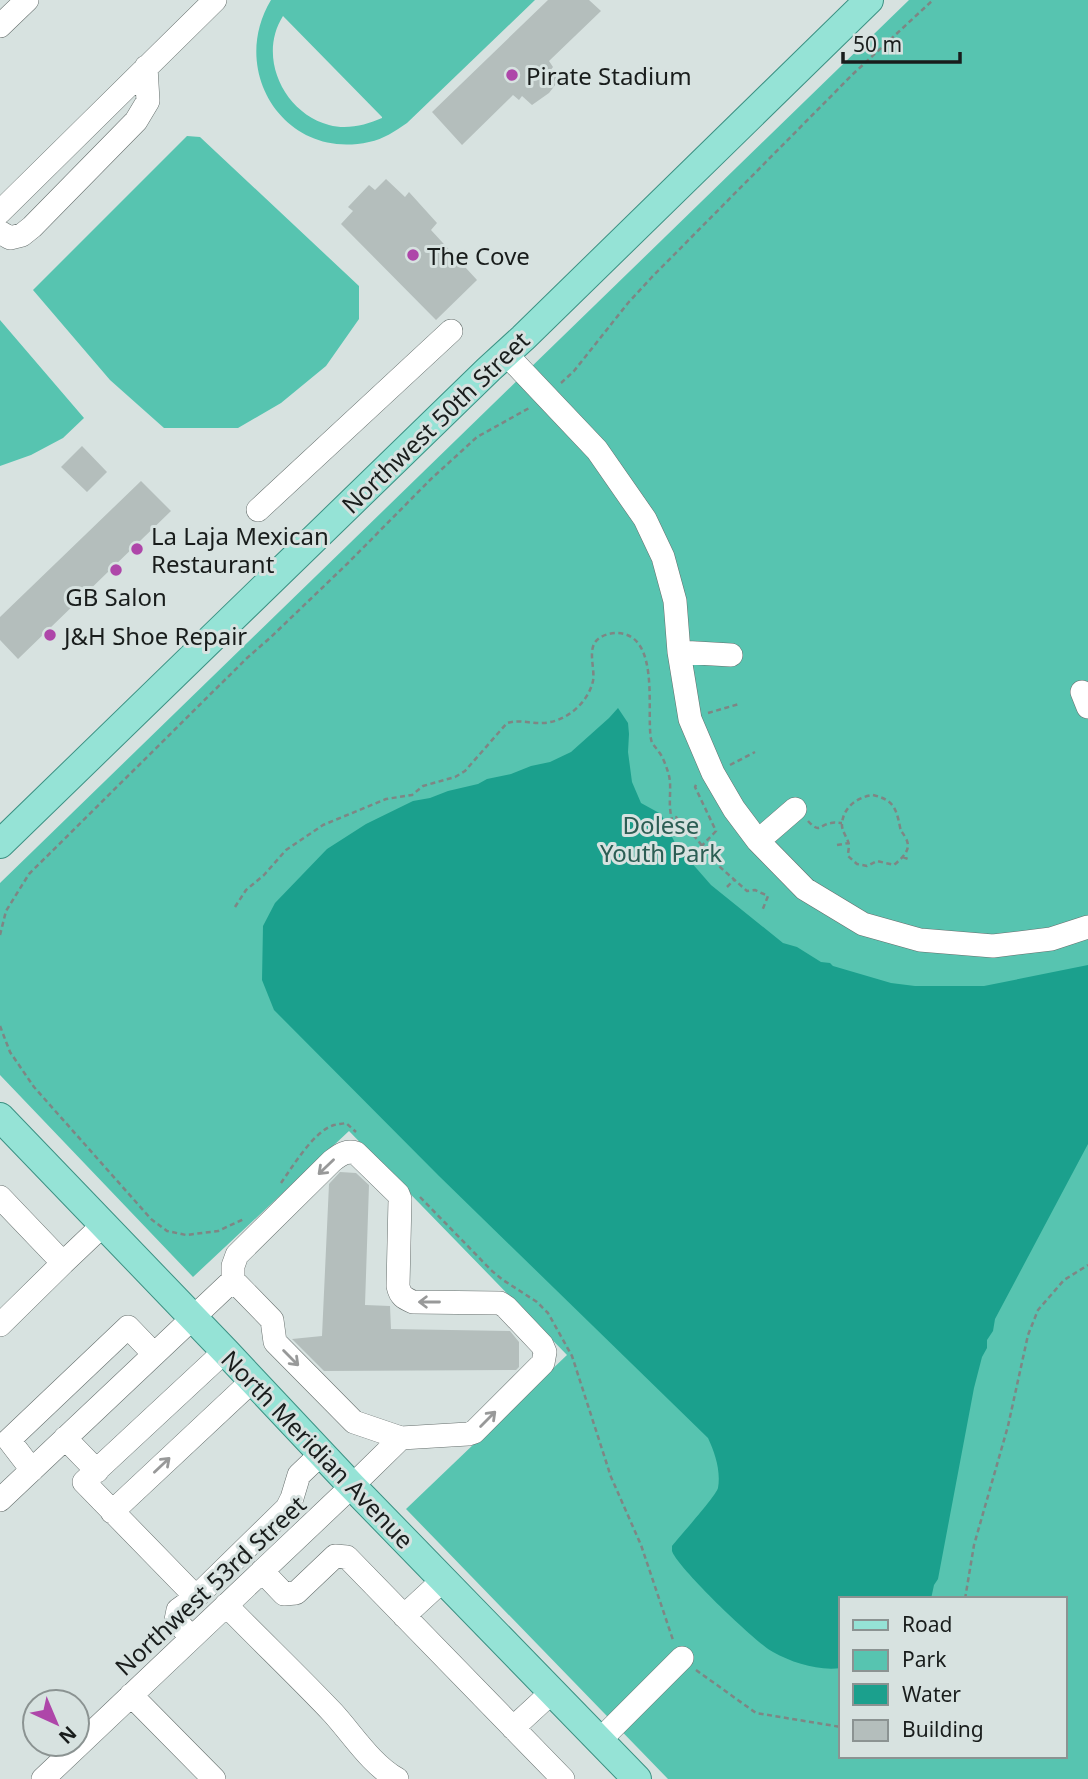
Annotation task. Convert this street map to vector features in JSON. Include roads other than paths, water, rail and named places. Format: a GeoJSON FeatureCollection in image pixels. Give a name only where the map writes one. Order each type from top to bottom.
{"type":"FeatureCollection","features":[{"type":"Feature","properties":{"kind":"main road","name":"Northwest 50th Street"},"geometry":{"type":"LineString","coordinates":[[0,844],[869,0]]}},
{"type":"Feature","properties":{"kind":"main road","name":"North Meridian Avenue"},"geometry":{"type":"LineString","coordinates":[[4,1130],[104,1224],[321,1454],[637,1779]]}},
{"type":"Feature","properties":{"kind":"street"},"geometry":{"type":"LineString","coordinates":[[0,26],[27,0]]}},
{"type":"Feature","properties":{"kind":"street"},"geometry":{"type":"LineString","coordinates":[[0,212],[215,0]]}},
{"type":"Feature","properties":{"kind":"street"},"geometry":{"type":"LineString","coordinates":[[0,232],[10,238],[22,235],[136,121],[148,101],[146,67]]}},
{"type":"Feature","properties":{"kind":"street"},"geometry":{"type":"LineString","coordinates":[[258,510],[451,331]]}},
{"type":"Feature","properties":{"kind":"street"},"geometry":{"type":"LineString","coordinates":[[505,354],[597,450],[645,519],[663,557],[675,601],[690,719],[713,773],[734,809],[758,841],[805,889],[863,924],[920,940],[993,946],[1051,939],[1088,927]]}},
{"type":"Feature","properties":{"kind":"street"},"geometry":{"type":"LineString","coordinates":[[680,652],[731,655]]}},
{"type":"Feature","properties":{"kind":"street"},"geometry":{"type":"LineString","coordinates":[[758,841],[795,809]]}},
{"type":"Feature","properties":{"kind":"street"},"geometry":{"type":"LineString","coordinates":[[350,1151],[356,1153],[395,1189],[400,1199],[399,1294],[413,1302],[500,1303],[542,1345],[545,1358],[539,1369],[474,1432],[401,1437],[354,1422],[275,1342],[272,1320],[233,1280],[233,1266],[237,1255],[332,1161],[342,1153],[350,1151]]}},
{"type":"Feature","properties":{"kind":"street"},"geometry":{"type":"LineString","coordinates":[[0,1197],[63,1262]]}},
{"type":"Feature","properties":{"kind":"street"},"geometry":{"type":"LineString","coordinates":[[0,1325],[104,1224]]}},
{"type":"Feature","properties":{"kind":"street"},"geometry":{"type":"LineString","coordinates":[[0,1500],[233,1280]]}},
{"type":"Feature","properties":{"kind":"street"},"geometry":{"type":"LineString","coordinates":[[32,1470],[9,1440],[128,1326],[155,1354]]}},
{"type":"Feature","properties":{"kind":"street"},"geometry":{"type":"LineString","coordinates":[[196,1597],[84,1482],[225,1351]]}},
{"type":"Feature","properties":{"kind":"street"},"geometry":{"type":"LineString","coordinates":[[112,1512],[253,1380]]}},
{"type":"Feature","properties":{"kind":"street","name":"Northwest 53rd Street"},"geometry":{"type":"LineString","coordinates":[[43,1779],[401,1437]]}},
{"type":"Feature","properties":{"kind":"street"},"geometry":{"type":"LineString","coordinates":[[65,1438],[97,1471]]}},
{"type":"Feature","properties":{"kind":"street"},"geometry":{"type":"LineString","coordinates":[[191,1638],[176,1620],[178,1610],[196,1597],[286,1508],[299,1475],[321,1454]]}},
{"type":"Feature","properties":{"kind":"street"},"geometry":{"type":"LineString","coordinates":[[262,1572],[284,1594],[296,1593],[335,1556],[347,1557],[563,1779]]}},
{"type":"Feature","properties":{"kind":"street"},"geometry":{"type":"LineString","coordinates":[[404,1616],[443,1580]]}},
{"type":"Feature","properties":{"kind":"street"},"geometry":{"type":"LineString","coordinates":[[226,1605],[333,1713],[372,1759],[397,1779]]}},
{"type":"Feature","properties":{"kind":"street"},"geometry":{"type":"LineString","coordinates":[[600,1740],[681,1658]]}},
{"type":"Feature","properties":{"kind":"street"},"geometry":{"type":"LineString","coordinates":[[513,1728],[552,1692]]}},
{"type":"Feature","properties":{"kind":"street"},"geometry":{"type":"LineString","coordinates":[[131,1695],[214,1779]]}},
{"type":"Feature","properties":{"kind":"water"},"geometry":{"type":"Polygon","coordinates":[[[618,708],[628,723],[632,782],[641,803],[661,814],[676,845],[711,885],[783,943],[797,947],[833,966],[891,983],[915,986],[984,986],[1088,965],[1088,1144],[995,1319],[993,1331],[987,1340],[974,1388],[938,1579],[931,1597],[839,1597],[839,1668],[806,1665],[773,1652],[735,1620],[687,1572],[672,1551],[672,1546],[718,1488],[717,1462],[708,1438],[439,1176],[274,1010],[262,980],[263,926],[275,903],[327,849],[366,824],[413,801],[550,762],[571,752],[618,708]]]}},
{"type":"Feature","properties":{"kind":"place","name":"Pirate Stadium"},"geometry":{"type":"Point","coordinates":[512,75]}},
{"type":"Feature","properties":{"kind":"place","name":"The Cove"},"geometry":{"type":"Point","coordinates":[413,255]}},
{"type":"Feature","properties":{"kind":"place","name":"La Laja Mexican Restaurant"},"geometry":{"type":"Point","coordinates":[137,549]}},
{"type":"Feature","properties":{"kind":"place","name":"GB Salon"},"geometry":{"type":"Point","coordinates":[116,570]}},
{"type":"Feature","properties":{"kind":"place","name":"J&H Shoe Repair"},"geometry":{"type":"Point","coordinates":[50,635]}},
{"type":"Feature","properties":{"kind":"park label","name":"Dolese Youth Park"},"geometry":{"type":"Point","coordinates":[661,838]}}]}
